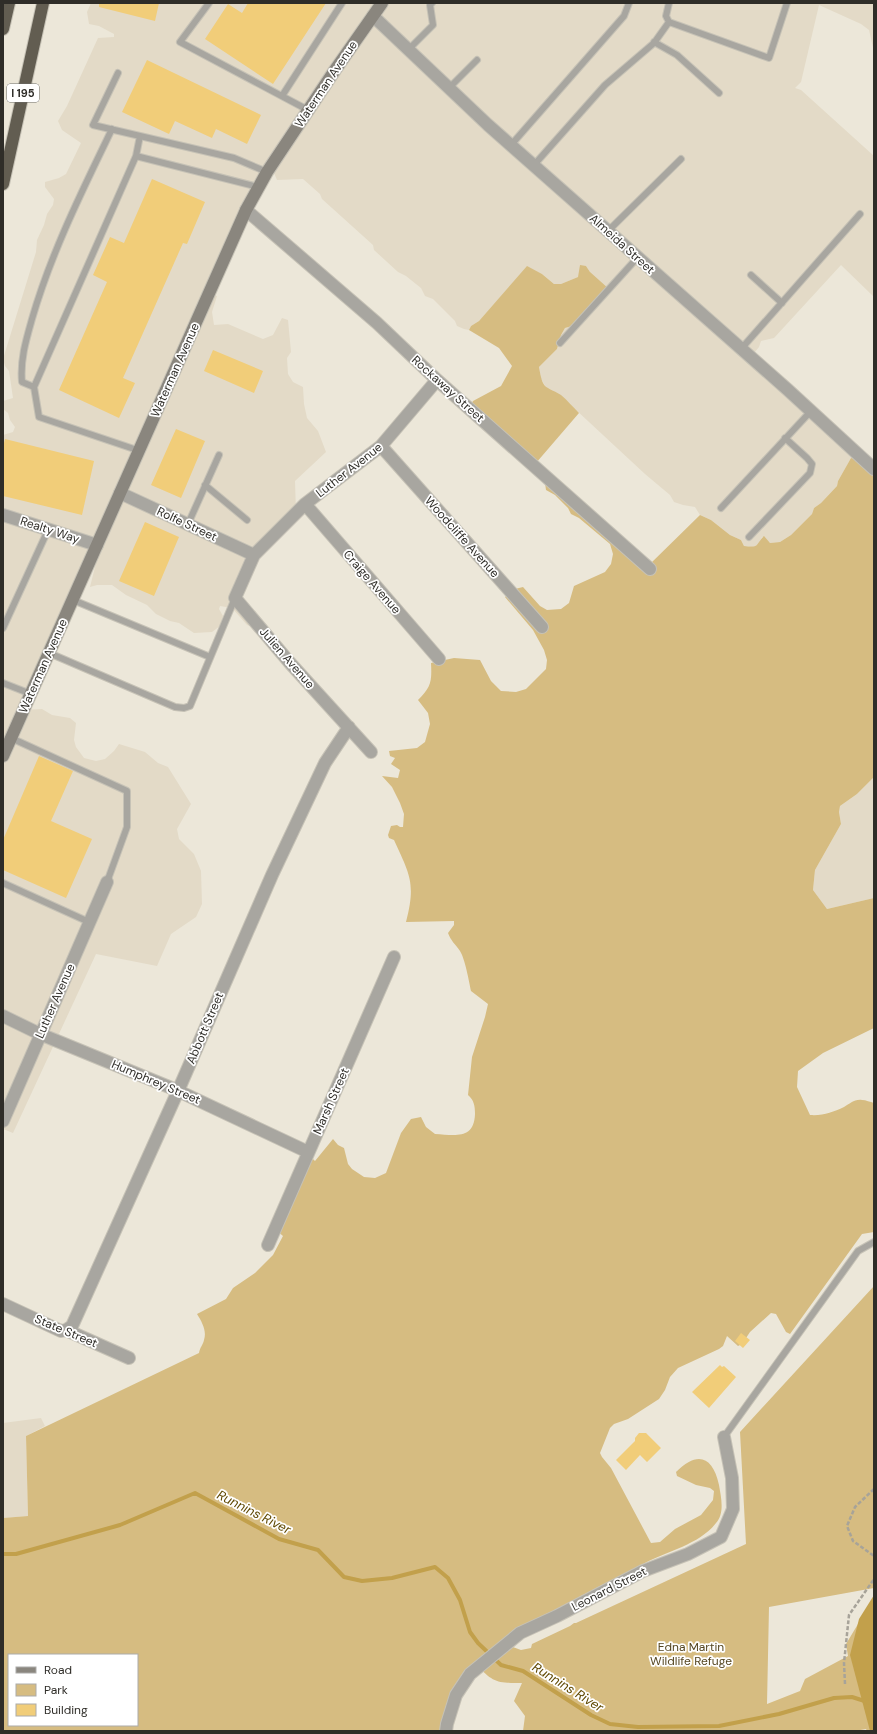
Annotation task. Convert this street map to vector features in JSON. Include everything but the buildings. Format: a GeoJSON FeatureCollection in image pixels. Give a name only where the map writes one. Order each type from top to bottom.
{"type":"FeatureCollection","features":[{"type":"Feature","properties":{"kind":"highway"},"geometry":{"type":"LineString","coordinates":[[3,28],[9,3]]}},
{"type":"Feature","properties":{"kind":"highway","name":"I 195"},"geometry":{"type":"LineString","coordinates":[[3,184],[43,3]]}},
{"type":"Feature","properties":{"kind":"main road","name":"Waterman Avenue"},"geometry":{"type":"LineString","coordinates":[[3,756],[246,210],[267,172],[334,70],[382,3]]}},
{"type":"Feature","properties":{"kind":"street","name":"Almeida Street"},"geometry":{"type":"LineString","coordinates":[[373,16],[511,145],[810,411],[872,462]]}},
{"type":"Feature","properties":{"kind":"street","name":"Rockaway Street"},"geometry":{"type":"LineString","coordinates":[[246,210],[377,323],[437,380],[650,568]]}},
{"type":"Feature","properties":{"kind":"street","name":"Luther Avenue"},"geometry":{"type":"LineString","coordinates":[[254,555],[305,504],[381,446],[437,380]]}},
{"type":"Feature","properties":{"kind":"street","name":"Woodcliffe Avenue"},"geometry":{"type":"LineString","coordinates":[[381,446],[542,628]]}},
{"type":"Feature","properties":{"kind":"street","name":"Rolfe Street"},"geometry":{"type":"LineString","coordinates":[[120,493],[254,555]]}},
{"type":"Feature","properties":{"kind":"street","name":"Craige Avenue"},"geometry":{"type":"LineString","coordinates":[[305,504],[439,660]]}},
{"type":"Feature","properties":{"kind":"street","name":"Realty Way"},"geometry":{"type":"LineString","coordinates":[[3,515],[97,545]]}},
{"type":"Feature","properties":{"kind":"street"},"geometry":{"type":"LineString","coordinates":[[235,598],[254,555]]}},
{"type":"Feature","properties":{"kind":"street","name":"Julien Avenue"},"geometry":{"type":"LineString","coordinates":[[235,598],[290,664],[371,752]]}},
{"type":"Feature","properties":{"kind":"street","name":"Abbott Street"},"geometry":{"type":"LineString","coordinates":[[66,1330],[72,1326],[178,1091],[272,875],[325,763],[349,728]]}},
{"type":"Feature","properties":{"kind":"street","name":"Luther Avenue"},"geometry":{"type":"LineString","coordinates":[[3,1121],[6,1104],[40,1034],[107,882]]}},
{"type":"Feature","properties":{"kind":"street","name":"Marsh Street"},"geometry":{"type":"LineString","coordinates":[[268,1245],[394,957]]}},
{"type":"Feature","properties":{"kind":"street","name":"Humphrey Street"},"geometry":{"type":"LineString","coordinates":[[3,1016],[40,1034],[178,1091],[308,1152]]}},
{"type":"Feature","properties":{"kind":"street","name":"State Street"},"geometry":{"type":"LineString","coordinates":[[3,1304],[129,1358]]}},
{"type":"Feature","properties":{"kind":"street","name":"Leonard Street"},"geometry":{"type":"LineString","coordinates":[[446,1731],[456,1695],[470,1674],[520,1633],[557,1616],[643,1570],[688,1554],[721,1537],[733,1509],[732,1478],[724,1437]]}},
{"type":"Feature","properties":{"kind":"lane"},"geometry":{"type":"LineString","coordinates":[[209,3],[180,42],[308,110]]}},
{"type":"Feature","properties":{"kind":"lane"},"geometry":{"type":"LineString","coordinates":[[282,96],[342,3]]}},
{"type":"Feature","properties":{"kind":"lane"},"geometry":{"type":"LineString","coordinates":[[409,49],[433,25],[430,5],[432,3]]}},
{"type":"Feature","properties":{"kind":"lane"},"geometry":{"type":"LineString","coordinates":[[511,145],[624,16],[629,3]]}},
{"type":"Feature","properties":{"kind":"lane"},"geometry":{"type":"LineString","coordinates":[[669,3],[666,16],[669,22],[769,58],[787,3]]}},
{"type":"Feature","properties":{"kind":"lane"},"geometry":{"type":"LineString","coordinates":[[534,165],[605,85],[654,42],[669,22]]}},
{"type":"Feature","properties":{"kind":"lane"},"geometry":{"type":"LineString","coordinates":[[654,42],[677,55],[720,93]]}},
{"type":"Feature","properties":{"kind":"lane"},"geometry":{"type":"LineString","coordinates":[[449,88],[477,60]]}},
{"type":"Feature","properties":{"kind":"lane"},"geometry":{"type":"LineString","coordinates":[[118,73],[93,125],[234,158],[267,172]]}},
{"type":"Feature","properties":{"kind":"lane"},"geometry":{"type":"LineString","coordinates":[[34,387],[22,382],[21,368],[26,342],[40,291],[66,228],[112,130]]}},
{"type":"Feature","properties":{"kind":"lane"},"geometry":{"type":"LineString","coordinates":[[140,136],[136,156],[34,387],[39,417],[140,450]]}},
{"type":"Feature","properties":{"kind":"lane"},"geometry":{"type":"LineString","coordinates":[[136,156],[258,187]]}},
{"type":"Feature","properties":{"kind":"lane"},"geometry":{"type":"LineString","coordinates":[[608,231],[681,159]]}},
{"type":"Feature","properties":{"kind":"lane"},"geometry":{"type":"LineString","coordinates":[[741,349],[860,214]]}},
{"type":"Feature","properties":{"kind":"lane"},"geometry":{"type":"LineString","coordinates":[[560,343],[638,257]]}},
{"type":"Feature","properties":{"kind":"lane"},"geometry":{"type":"LineString","coordinates":[[751,275],[782,303]]}},
{"type":"Feature","properties":{"kind":"lane"},"geometry":{"type":"LineString","coordinates":[[721,508],[810,411]]}},
{"type":"Feature","properties":{"kind":"lane"},"geometry":{"type":"LineString","coordinates":[[749,537],[810,472],[812,464],[785,438]]}},
{"type":"Feature","properties":{"kind":"lane"},"geometry":{"type":"LineString","coordinates":[[188,524],[219,455]]}},
{"type":"Feature","properties":{"kind":"lane"},"geometry":{"type":"LineString","coordinates":[[205,485],[247,520]]}},
{"type":"Feature","properties":{"kind":"lane"},"geometry":{"type":"LineString","coordinates":[[3,628],[48,530]]}},
{"type":"Feature","properties":{"kind":"lane"},"geometry":{"type":"LineString","coordinates":[[50,653],[175,707],[184,708],[190,706],[235,598]]}},
{"type":"Feature","properties":{"kind":"lane"},"geometry":{"type":"LineString","coordinates":[[73,600],[210,657]]}},
{"type":"Feature","properties":{"kind":"lane"},"geometry":{"type":"LineString","coordinates":[[3,683],[31,694]]}},
{"type":"Feature","properties":{"kind":"lane"},"geometry":{"type":"LineString","coordinates":[[11,738],[127,791],[127,827],[107,882]]}},
{"type":"Feature","properties":{"kind":"lane"},"geometry":{"type":"LineString","coordinates":[[3,883],[89,922]]}},
{"type":"Feature","properties":{"kind":"lane"},"geometry":{"type":"LineString","coordinates":[[724,1437],[858,1251],[874,1242]]}},
{"type":"Feature","properties":{"kind":"path"},"geometry":{"type":"LineString","coordinates":[[874,1489],[855,1507],[847,1526],[853,1541],[874,1556]]}},
{"type":"Feature","properties":{"kind":"path"},"geometry":{"type":"LineString","coordinates":[[845,1684],[844,1663],[849,1615],[874,1579]]}},
{"type":"Feature","properties":{"kind":"shaded area"},"geometry":{"type":"Polygon","coordinates":[[[91,3],[874,3],[874,52],[869,30],[861,24],[819,5],[801,82],[795,88],[801,90],[874,156],[874,297],[841,265],[774,338],[761,341],[759,347],[754,353],[854,458],[851,458],[838,481],[837,486],[821,503],[814,508],[812,514],[791,535],[780,542],[770,543],[762,537],[759,544],[754,547],[744,546],[741,540],[730,535],[711,520],[700,515],[695,507],[674,502],[670,495],[645,474],[561,396],[547,389],[541,379],[539,367],[557,349],[561,335],[565,328],[579,324],[590,272],[586,266],[578,277],[561,284],[554,284],[542,274],[527,267],[479,321],[471,326],[469,330],[464,329],[457,326],[455,321],[433,299],[425,296],[421,288],[406,276],[398,272],[374,250],[373,245],[322,199],[320,194],[303,179],[277,180],[274,173],[270,172],[206,294],[217,296],[212,312],[214,325],[228,324],[263,339],[273,335],[282,318],[288,320],[291,352],[287,358],[288,374],[293,382],[303,387],[307,418],[318,431],[326,452],[295,481],[296,513],[270,537],[237,597],[255,621],[250,626],[247,625],[232,608],[220,606],[219,609],[223,616],[220,626],[212,632],[194,633],[179,623],[170,621],[156,614],[147,605],[126,595],[112,585],[97,585],[90,587],[96,563],[92,559],[22,710],[42,709],[52,715],[70,718],[76,723],[74,740],[76,747],[84,758],[96,761],[105,759],[119,744],[145,752],[158,763],[168,767],[191,804],[177,829],[179,839],[194,854],[201,871],[202,904],[196,917],[171,934],[157,966],[96,954],[13,1133],[3,1129],[3,435],[13,432],[15,427],[10,420],[8,413],[3,409],[3,401],[13,398],[9,371],[5,366],[3,359],[36,252],[37,240],[47,214],[53,205],[54,199],[45,187],[45,182],[59,178],[66,174],[81,143],[62,130],[58,121],[67,106],[98,38],[114,37],[114,34],[99,26],[89,24],[87,12],[91,3]]]}},
{"type":"Feature","properties":{"kind":"shaded area"},"geometry":{"type":"Polygon","coordinates":[[[874,777],[874,898],[827,909],[813,890],[815,870],[841,824],[839,812],[840,806],[857,794],[874,777]]]}},
{"type":"Feature","properties":{"kind":"shaded area"},"geometry":{"type":"Polygon","coordinates":[[[41,1418],[45,1426],[26,1436],[28,1516],[3,1518],[3,1423],[41,1418]]]}},
{"type":"Feature","properties":{"kind":"shaded area"},"geometry":{"type":"Polygon","coordinates":[[[874,1595],[874,1731],[870,1731],[850,1655],[859,1619],[874,1595]]]}},
{"type":"Feature","properties":{"kind":"green space"},"geometry":{"type":"Polygon","coordinates":[[[580,265],[586,266],[590,272],[609,289],[579,324],[565,328],[561,335],[557,349],[539,367],[545,386],[561,395],[579,413],[536,463],[471,405],[473,401],[501,386],[512,366],[499,348],[469,330],[471,326],[479,321],[527,266],[542,274],[554,284],[561,284],[578,277],[580,265]]]}},
{"type":"Feature","properties":{"kind":"green space","name":"Edna Martin Wildlife Refuge"},"geometry":{"type":"Polygon","coordinates":[[[851,458],[871,462],[874,458],[874,777],[857,794],[840,806],[839,812],[841,824],[815,870],[813,890],[827,909],[874,898],[874,1028],[823,1053],[798,1071],[797,1087],[810,1115],[819,1115],[832,1112],[857,1100],[864,1100],[874,1103],[874,1232],[862,1234],[790,1334],[786,1332],[776,1314],[771,1313],[750,1332],[742,1344],[738,1346],[727,1336],[723,1346],[719,1349],[678,1368],[670,1377],[665,1390],[659,1399],[628,1419],[614,1424],[610,1428],[600,1453],[611,1468],[651,1543],[660,1542],[675,1529],[701,1515],[713,1500],[714,1491],[710,1488],[696,1485],[677,1476],[676,1472],[691,1461],[698,1459],[704,1460],[713,1468],[719,1485],[722,1505],[721,1515],[716,1523],[693,1542],[645,1563],[572,1601],[502,1643],[521,1650],[531,1648],[532,1644],[574,1623],[746,1544],[740,1432],[874,1286],[874,1588],[769,1607],[767,1704],[800,1691],[805,1679],[848,1656],[846,1644],[870,1604],[874,1731],[867,1731],[866,1729],[855,1731],[523,1731],[525,1716],[514,1701],[522,1683],[496,1681],[487,1675],[477,1665],[442,1731],[3,1731],[3,1518],[28,1516],[26,1436],[199,1353],[204,1342],[205,1333],[197,1314],[226,1299],[233,1288],[255,1273],[273,1255],[283,1236],[276,1230],[310,1156],[315,1161],[333,1139],[338,1145],[344,1148],[348,1164],[352,1169],[364,1177],[375,1178],[386,1173],[401,1133],[411,1119],[421,1117],[426,1127],[435,1134],[450,1135],[467,1132],[474,1122],[475,1114],[473,1101],[468,1095],[472,1057],[488,1004],[471,991],[467,970],[462,955],[448,933],[454,925],[454,921],[406,922],[411,898],[410,880],[394,840],[389,838],[388,835],[391,826],[397,825],[403,827],[404,814],[392,787],[382,776],[398,778],[400,770],[391,764],[395,758],[390,756],[389,751],[417,748],[425,742],[430,724],[428,713],[418,700],[430,684],[431,663],[454,658],[480,660],[491,681],[501,691],[516,692],[526,689],[546,669],[547,660],[544,650],[533,630],[505,597],[515,589],[523,587],[540,606],[547,610],[561,609],[569,603],[574,586],[605,572],[611,564],[613,554],[610,544],[579,518],[571,514],[568,508],[555,495],[546,490],[545,483],[649,565],[700,515],[711,520],[730,535],[741,540],[744,546],[753,547],[757,545],[764,536],[770,543],[780,542],[791,535],[812,514],[814,508],[821,503],[837,486],[838,481],[851,458]]]}},
{"type":"Feature","properties":{"kind":"waterway","name":"Runnins River"},"geometry":{"type":"LineString","coordinates":[[3,1554],[16,1554],[120,1525],[195,1493],[279,1539],[318,1550],[344,1577],[362,1581],[392,1578],[435,1567],[448,1578],[460,1600],[470,1632],[478,1643],[501,1665],[523,1671],[591,1715],[610,1724],[638,1727],[719,1726],[779,1714],[834,1698],[852,1697],[874,1704]]}}]}
